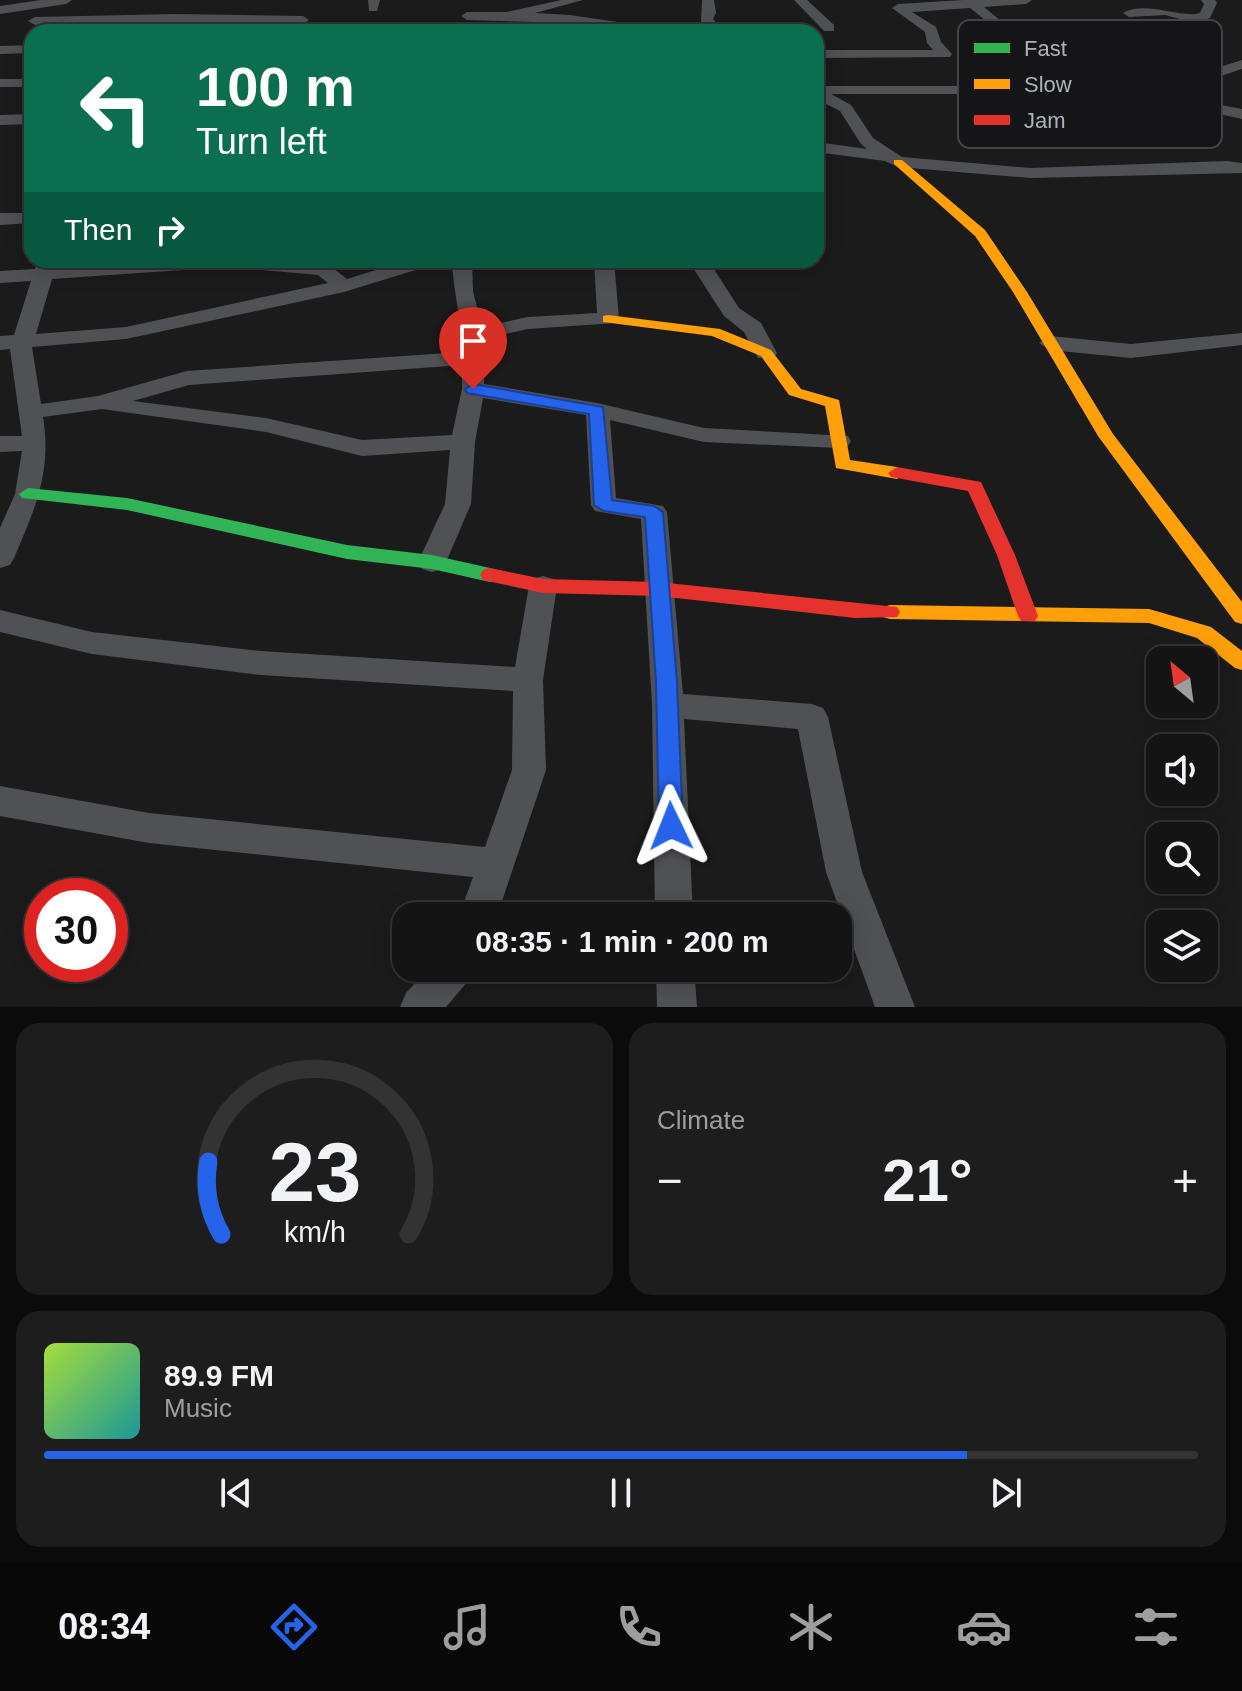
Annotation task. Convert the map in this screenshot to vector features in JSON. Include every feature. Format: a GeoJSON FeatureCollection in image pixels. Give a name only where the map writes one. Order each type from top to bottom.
{"type":"FeatureCollection","features":[{"type":"Feature","properties":{"kind":"street"},"geometry":{"type":"LineString","coordinates":[[0,10],[66,0]]}},
{"type":"Feature","properties":{"kind":"street"},"geometry":{"type":"LineString","coordinates":[[150,24],[164,0]]}},
{"type":"Feature","properties":{"kind":"street"},"geometry":{"type":"LineString","coordinates":[[507,16],[577,0]]}},
{"type":"Feature","properties":{"kind":"street"},"geometry":{"type":"LineString","coordinates":[[708,0],[710,13],[706,20],[710,24]]}},
{"type":"Feature","properties":{"kind":"street"},"geometry":{"type":"LineString","coordinates":[[800,0],[829,28]]}},
{"type":"Feature","properties":{"kind":"street"},"geometry":{"type":"LineString","coordinates":[[824,54],[945,54],[934,43],[931,30],[888,0]]}},
{"type":"Feature","properties":{"kind":"street"},"geometry":{"type":"LineString","coordinates":[[900,9],[1026,0]]}},
{"type":"Feature","properties":{"kind":"street"},"geometry":{"type":"LineString","coordinates":[[1130,7],[1175,12],[1195,19],[1205,15],[1211,3],[1207,0]]}},
{"type":"Feature","properties":{"kind":"street"},"geometry":{"type":"LineString","coordinates":[[464,24],[470,2]]}},
{"type":"Feature","properties":{"kind":"street"},"geometry":{"type":"LineString","coordinates":[[972,3],[993,20]]}},
{"type":"Feature","properties":{"kind":"street"},"geometry":{"type":"LineString","coordinates":[[467,16],[570,19],[604,24]]}},
{"type":"Feature","properties":{"kind":"street"},"geometry":{"type":"LineString","coordinates":[[35,21],[303,20]]}},
{"type":"Feature","properties":{"kind":"street"},"geometry":{"type":"LineString","coordinates":[[0,50],[24,50]]}},
{"type":"Feature","properties":{"kind":"street"},"geometry":{"type":"LineString","coordinates":[[1222,70],[1242,64]]}},
{"type":"Feature","properties":{"kind":"street"},"geometry":{"type":"LineString","coordinates":[[0,83],[24,83]]}},
{"type":"Feature","properties":{"kind":"street"},"geometry":{"type":"LineString","coordinates":[[824,91],[958,90]]}},
{"type":"Feature","properties":{"kind":"street"},"geometry":{"type":"LineString","coordinates":[[824,96],[846,108],[867,141],[894,159],[980,233],[1106,436],[1242,617]]}},
{"type":"Feature","properties":{"kind":"street"},"geometry":{"type":"LineString","coordinates":[[1222,110],[1242,114]]}},
{"type":"Feature","properties":{"kind":"street"},"geometry":{"type":"LineString","coordinates":[[0,120],[24,119]]}},
{"type":"Feature","properties":{"kind":"street"},"geometry":{"type":"LineString","coordinates":[[824,148],[1031,173],[1242,168]]}},
{"type":"Feature","properties":{"kind":"street"},"geometry":{"type":"LineString","coordinates":[[0,219],[24,218]]}},
{"type":"Feature","properties":{"kind":"street"},"geometry":{"type":"LineString","coordinates":[[0,277],[40,268]]}},
{"type":"Feature","properties":{"kind":"street"},"geometry":{"type":"LineString","coordinates":[[0,558],[28,494],[35,443],[31,412],[11,342],[45,268]]}},
{"type":"Feature","properties":{"kind":"street"},"geometry":{"type":"LineString","coordinates":[[302,268],[323,270],[344,286]]}},
{"type":"Feature","properties":{"kind":"street"},"geometry":{"type":"LineString","coordinates":[[11,342],[126,333],[344,286],[402,268]]}},
{"type":"Feature","properties":{"kind":"street"},"geometry":{"type":"LineString","coordinates":[[432,562],[458,504],[463,442],[473,389],[473,347],[462,268]]}},
{"type":"Feature","properties":{"kind":"street"},"geometry":{"type":"LineString","coordinates":[[605,268],[608,319]]}},
{"type":"Feature","properties":{"kind":"street"},"geometry":{"type":"LineString","coordinates":[[703,268],[731,312],[753,328],[766,353],[795,392],[833,403],[842,464],[975,486],[1006,555],[1028,616]]}},
{"type":"Feature","properties":{"kind":"street"},"geometry":{"type":"LineString","coordinates":[[31,412],[100,403],[187,378],[473,347],[528,323],[608,319],[715,332],[766,353]]}},
{"type":"Feature","properties":{"kind":"street"},"geometry":{"type":"LineString","coordinates":[[1050,343],[1131,351],[1242,339]]}},
{"type":"Feature","properties":{"kind":"street"},"geometry":{"type":"LineString","coordinates":[[473,389],[597,410],[704,435],[839,441]]}},
{"type":"Feature","properties":{"kind":"street"},"geometry":{"type":"LineString","coordinates":[[100,403],[266,425],[362,448],[463,442]]}},
{"type":"Feature","properties":{"kind":"street"},"geometry":{"type":"LineString","coordinates":[[597,410],[604,505],[654,512],[668,705],[674,902]]}},
{"type":"Feature","properties":{"kind":"street"},"geometry":{"type":"LineString","coordinates":[[0,444],[35,443]]}},
{"type":"Feature","properties":{"kind":"street"},"geometry":{"type":"LineString","coordinates":[[28,494],[127,504],[347,552],[432,562],[543,586],[658,589],[855,611],[1149,616],[1204,632],[1242,662]]}},
{"type":"Feature","properties":{"kind":"street"},"geometry":{"type":"LineString","coordinates":[[483,902],[529,770],[528,680],[543,586]]}},
{"type":"Feature","properties":{"kind":"street"},"geometry":{"type":"LineString","coordinates":[[0,621],[92,643],[261,663],[528,680]]}},
{"type":"Feature","properties":{"kind":"street"},"geometry":{"type":"LineString","coordinates":[[668,705],[812,717],[844,872],[895,1007]]}},
{"type":"Feature","properties":{"kind":"street"},"geometry":{"type":"LineString","coordinates":[[0,801],[149,828],[498,864]]}},
{"type":"Feature","properties":{"kind":"street"},"geometry":{"type":"LineString","coordinates":[[420,1007],[442,982]]}},
{"type":"Feature","properties":{"kind":"street"},"geometry":{"type":"LineString","coordinates":[[676,982],[677,1007]]}},
{"type":"Feature","properties":{"kind":"traffic: fast"},"geometry":{"type":"LineString","coordinates":[[28,494],[127,504],[347,552],[432,562],[490,575]]}},
{"type":"Feature","properties":{"kind":"traffic: slow"},"geometry":{"type":"LineString","coordinates":[[898,162],[980,233],[1020,292],[1106,436],[1242,617]]}},
{"type":"Feature","properties":{"kind":"traffic: slow"},"geometry":{"type":"LineString","coordinates":[[608,319],[715,332],[766,353],[795,392],[833,403],[842,464],[897,473]]}},
{"type":"Feature","properties":{"kind":"traffic: slow"},"geometry":{"type":"LineString","coordinates":[[890,612],[1149,616],[1204,632],[1242,662]]}},
{"type":"Feature","properties":{"kind":"traffic: jam"},"geometry":{"type":"LineString","coordinates":[[897,473],[975,486],[1006,555],[1028,616]]}},
{"type":"Feature","properties":{"kind":"traffic: jam"},"geometry":{"type":"LineString","coordinates":[[490,575],[543,586],[658,589],[855,611],[890,612]]}},
{"type":"Feature","properties":{"kind":"route"},"geometry":{"type":"LineString","coordinates":[[473,389],[597,410],[604,505],[654,512],[667,682],[671,826]]}}]}
